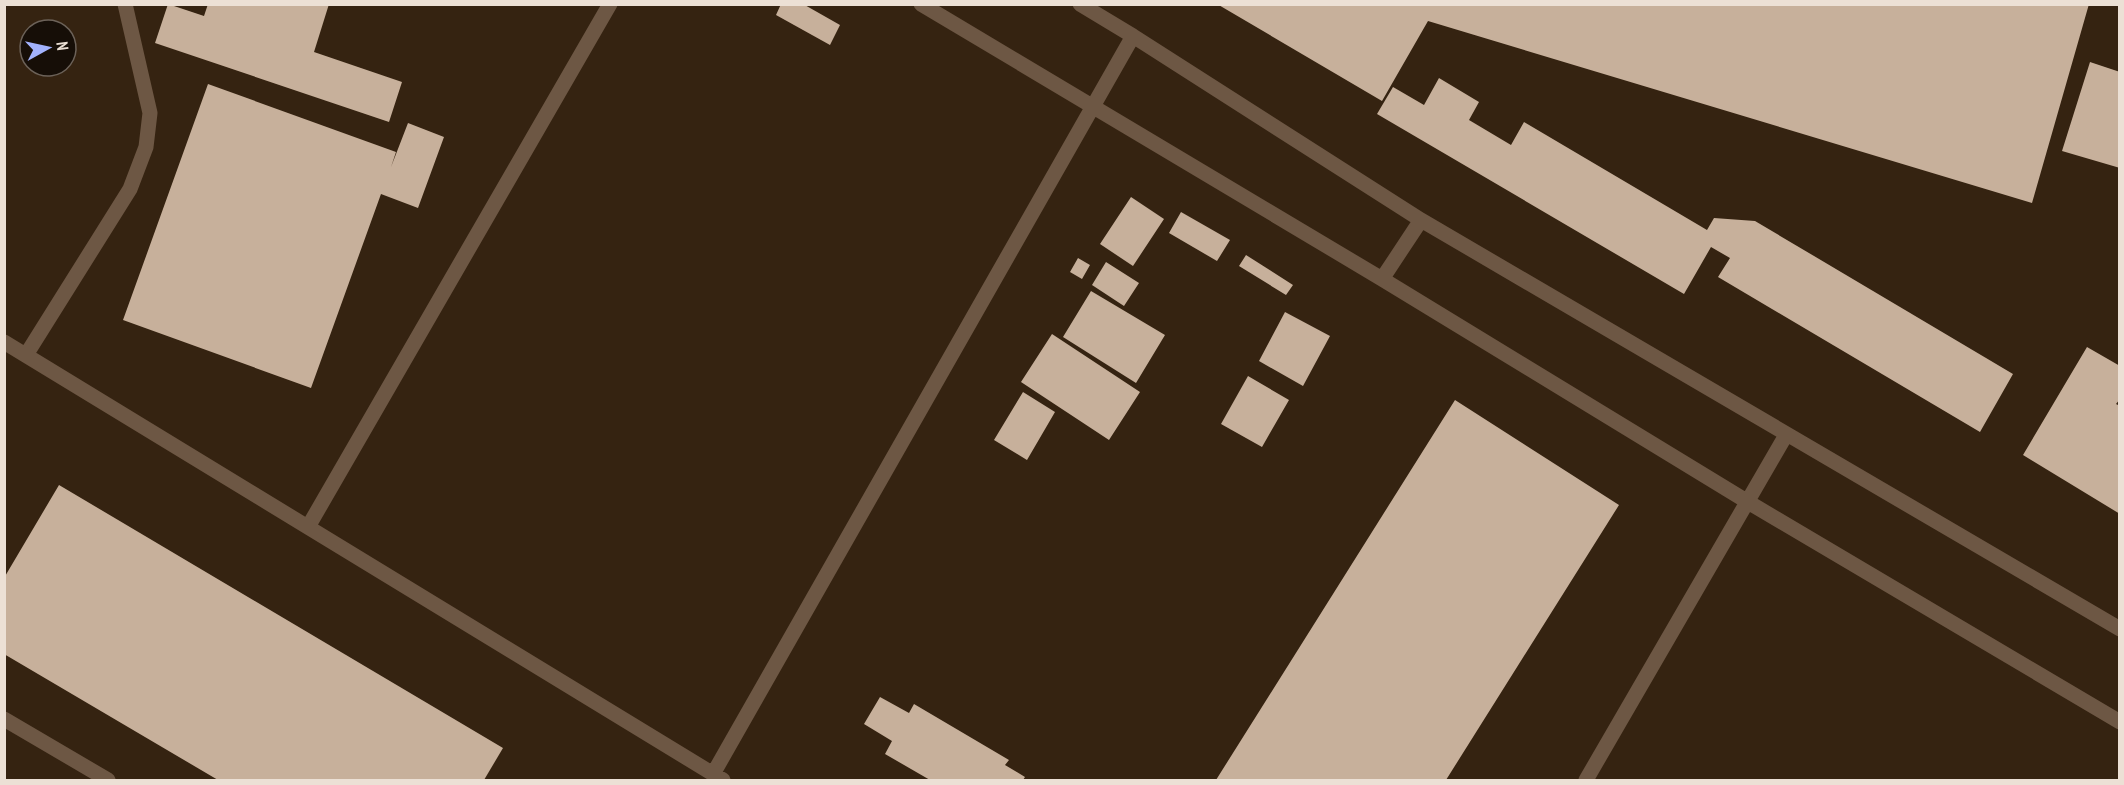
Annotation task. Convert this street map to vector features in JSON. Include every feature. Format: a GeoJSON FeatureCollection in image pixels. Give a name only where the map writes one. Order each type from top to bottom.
{"type":"FeatureCollection","features":[{"type":"Feature","properties":{"kind":"lane"},"geometry":{"type":"LineString","coordinates":[[26,355],[130,189],[146,147],[150,113],[124,4]]}},
{"type":"Feature","properties":{"kind":"lane"},"geometry":{"type":"LineString","coordinates":[[308,526],[610,4]]}},
{"type":"Feature","properties":{"kind":"lane"},"geometry":{"type":"LineString","coordinates":[[921,4],[1382,279],[1748,502],[2120,722]]}},
{"type":"Feature","properties":{"kind":"lane"},"geometry":{"type":"LineString","coordinates":[[1080,4],[1421,220],[2120,629]]}},
{"type":"Feature","properties":{"kind":"lane"},"geometry":{"type":"LineString","coordinates":[[4,342],[718,777],[1133,36]]}},
{"type":"Feature","properties":{"kind":"lane"},"geometry":{"type":"LineString","coordinates":[[1382,279],[1421,220]]}},
{"type":"Feature","properties":{"kind":"lane"},"geometry":{"type":"LineString","coordinates":[[1586,780],[1786,435]]}},
{"type":"Feature","properties":{"kind":"lane"},"geometry":{"type":"LineString","coordinates":[[4,719],[108,780]]}},
{"type":"Feature","properties":{"kind":"building"},"geometry":{"type":"Polygon","coordinates":[[[168,4],[204,16],[208,4],[329,4],[314,52],[402,82],[389,122],[155,43],[168,4]]]}},
{"type":"Feature","properties":{"kind":"building"},"geometry":{"type":"Polygon","coordinates":[[[781,4],[803,4],[840,25],[830,45],[776,15],[781,4]]]}},
{"type":"Feature","properties":{"kind":"building"},"geometry":{"type":"Polygon","coordinates":[[[1217,4],[2089,4],[2032,203],[1428,21],[1382,101],[1217,4]]]}},
{"type":"Feature","properties":{"kind":"building"},"geometry":{"type":"Polygon","coordinates":[[[2090,62],[2120,72],[2120,168],[2062,151],[2090,62]]]}},
{"type":"Feature","properties":{"kind":"building"},"geometry":{"type":"Polygon","coordinates":[[[1439,78],[1479,102],[1469,120],[1511,145],[1524,122],[1707,230],[1714,218],[1755,221],[2013,374],[1980,432],[1718,277],[1730,258],[1711,247],[1684,294],[1377,114],[1393,87],[1424,105],[1439,78]]]}},
{"type":"Feature","properties":{"kind":"building"},"geometry":{"type":"Polygon","coordinates":[[[208,84],[396,152],[391,167],[408,123],[444,137],[418,208],[381,194],[311,388],[123,320],[208,84]]]}},
{"type":"Feature","properties":{"kind":"building"},"geometry":{"type":"Polygon","coordinates":[[[1131,197],[1164,219],[1133,266],[1100,244],[1131,197]]]}},
{"type":"Feature","properties":{"kind":"building"},"geometry":{"type":"Polygon","coordinates":[[[1181,212],[1230,240],[1217,261],[1169,233],[1181,212]]]}},
{"type":"Feature","properties":{"kind":"building"},"geometry":{"type":"Polygon","coordinates":[[[1246,255],[1293,285],[1286,295],[1239,266],[1246,255]]]}},
{"type":"Feature","properties":{"kind":"building"},"geometry":{"type":"Polygon","coordinates":[[[1078,258],[1090,265],[1082,279],[1070,272],[1078,258]]]}},
{"type":"Feature","properties":{"kind":"building"},"geometry":{"type":"Polygon","coordinates":[[[1106,262],[1139,283],[1124,306],[1092,285],[1106,262]]]}},
{"type":"Feature","properties":{"kind":"building"},"geometry":{"type":"Polygon","coordinates":[[[1091,291],[1165,335],[1136,383],[1063,337],[1091,291]]]}},
{"type":"Feature","properties":{"kind":"building"},"geometry":{"type":"Polygon","coordinates":[[[1285,312],[1330,336],[1303,386],[1259,361],[1285,312]]]}},
{"type":"Feature","properties":{"kind":"building"},"geometry":{"type":"Polygon","coordinates":[[[1052,334],[1140,392],[1109,440],[1021,382],[1052,334]]]}},
{"type":"Feature","properties":{"kind":"building"},"geometry":{"type":"Polygon","coordinates":[[[2087,347],[2120,366],[2120,399],[2116,404],[2120,406],[2120,514],[2023,455],[2087,347]]]}},
{"type":"Feature","properties":{"kind":"building"},"geometry":{"type":"Polygon","coordinates":[[[1248,376],[1289,400],[1262,447],[1221,424],[1248,376]]]}},
{"type":"Feature","properties":{"kind":"building"},"geometry":{"type":"Polygon","coordinates":[[[1023,392],[1055,412],[1027,460],[994,440],[1023,392]]]}},
{"type":"Feature","properties":{"kind":"building"},"geometry":{"type":"Polygon","coordinates":[[[1455,400],[1619,505],[1446,780],[1216,780],[1455,400]]]}},
{"type":"Feature","properties":{"kind":"building"},"geometry":{"type":"Polygon","coordinates":[[[59,485],[503,748],[484,780],[218,780],[4,654],[4,578],[59,485]]]}},
{"type":"Feature","properties":{"kind":"building"},"geometry":{"type":"Polygon","coordinates":[[[880,697],[909,713],[914,704],[1009,760],[1005,765],[1025,777],[1023,780],[930,780],[885,754],[892,741],[864,724],[880,697]]]}}]}
